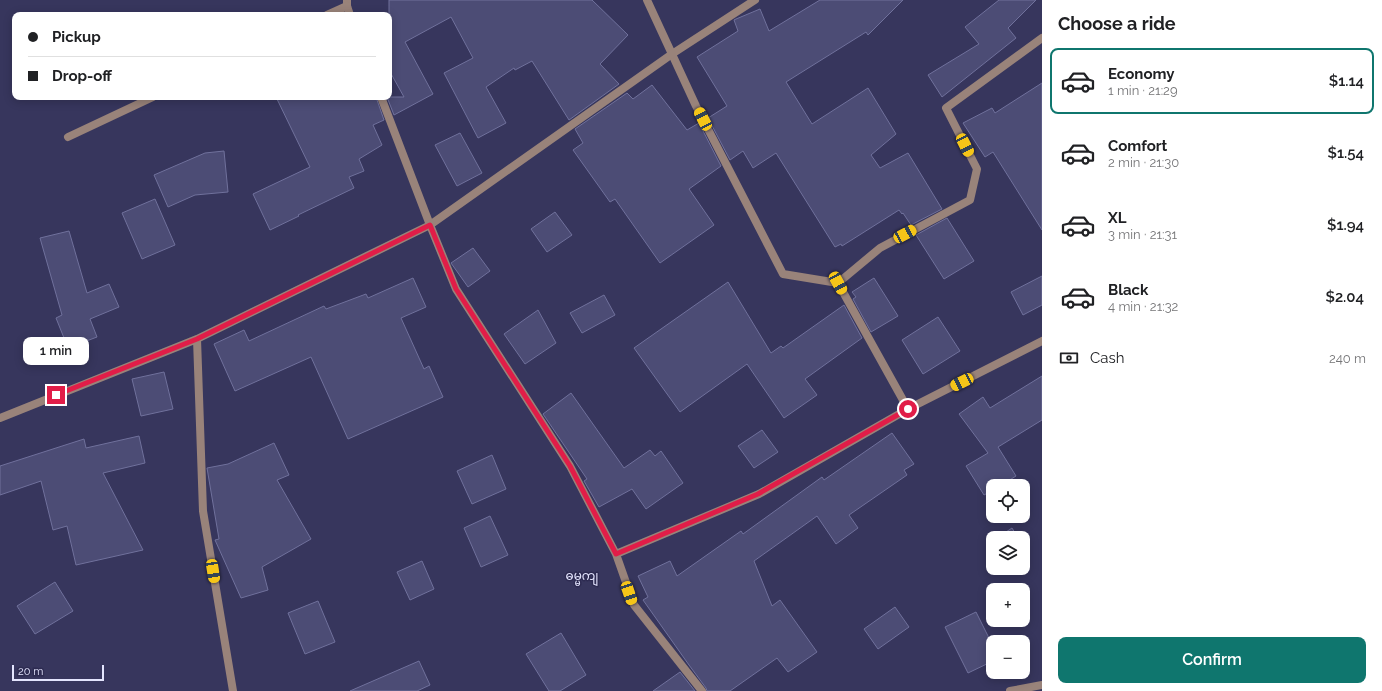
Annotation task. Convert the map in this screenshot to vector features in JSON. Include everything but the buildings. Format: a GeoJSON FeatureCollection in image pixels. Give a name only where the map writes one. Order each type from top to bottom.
{"type":"FeatureCollection","features":[{"type":"Feature","properties":{"kind":"street"},"geometry":{"type":"LineString","coordinates":[[647,0],[696,106],[783,274],[838,283],[880,248],[970,200],[977,169],[946,108],[1042,38]]}},
{"type":"Feature","properties":{"kind":"street"},"geometry":{"type":"LineString","coordinates":[[0,418],[197,339],[430,225],[672,54],[755,0]]}},
{"type":"Feature","properties":{"kind":"street"},"geometry":{"type":"LineString","coordinates":[[332,12],[347,3]]}},
{"type":"Feature","properties":{"kind":"street"},"geometry":{"type":"LineString","coordinates":[[68,137],[147,100]]}},
{"type":"Feature","properties":{"kind":"street"},"geometry":{"type":"LineString","coordinates":[[382,100],[456,289],[570,466],[616,554],[634,606],[702,691]]}},
{"type":"Feature","properties":{"kind":"street"},"geometry":{"type":"LineString","coordinates":[[838,283],[908,409]]}},
{"type":"Feature","properties":{"kind":"street"},"geometry":{"type":"LineString","coordinates":[[197,339],[203,510],[233,691]]}},
{"type":"Feature","properties":{"kind":"street"},"geometry":{"type":"LineString","coordinates":[[616,554],[758,494],[908,409],[1042,341]]}},
{"type":"Feature","properties":{"kind":"street"},"geometry":{"type":"LineString","coordinates":[[1010,691],[1042,685]]}},
{"type":"Feature","properties":{"kind":"district","name":"ဓမ္မကျ"},"geometry":{"type":"Point","coordinates":[582,576]}},
{"type":"Feature","properties":{"kind":"route"},"geometry":{"type":"LineString","coordinates":[[56,395],[197,339],[430,225],[456,289],[570,466],[616,554],[758,494],[908,409]]}}]}
